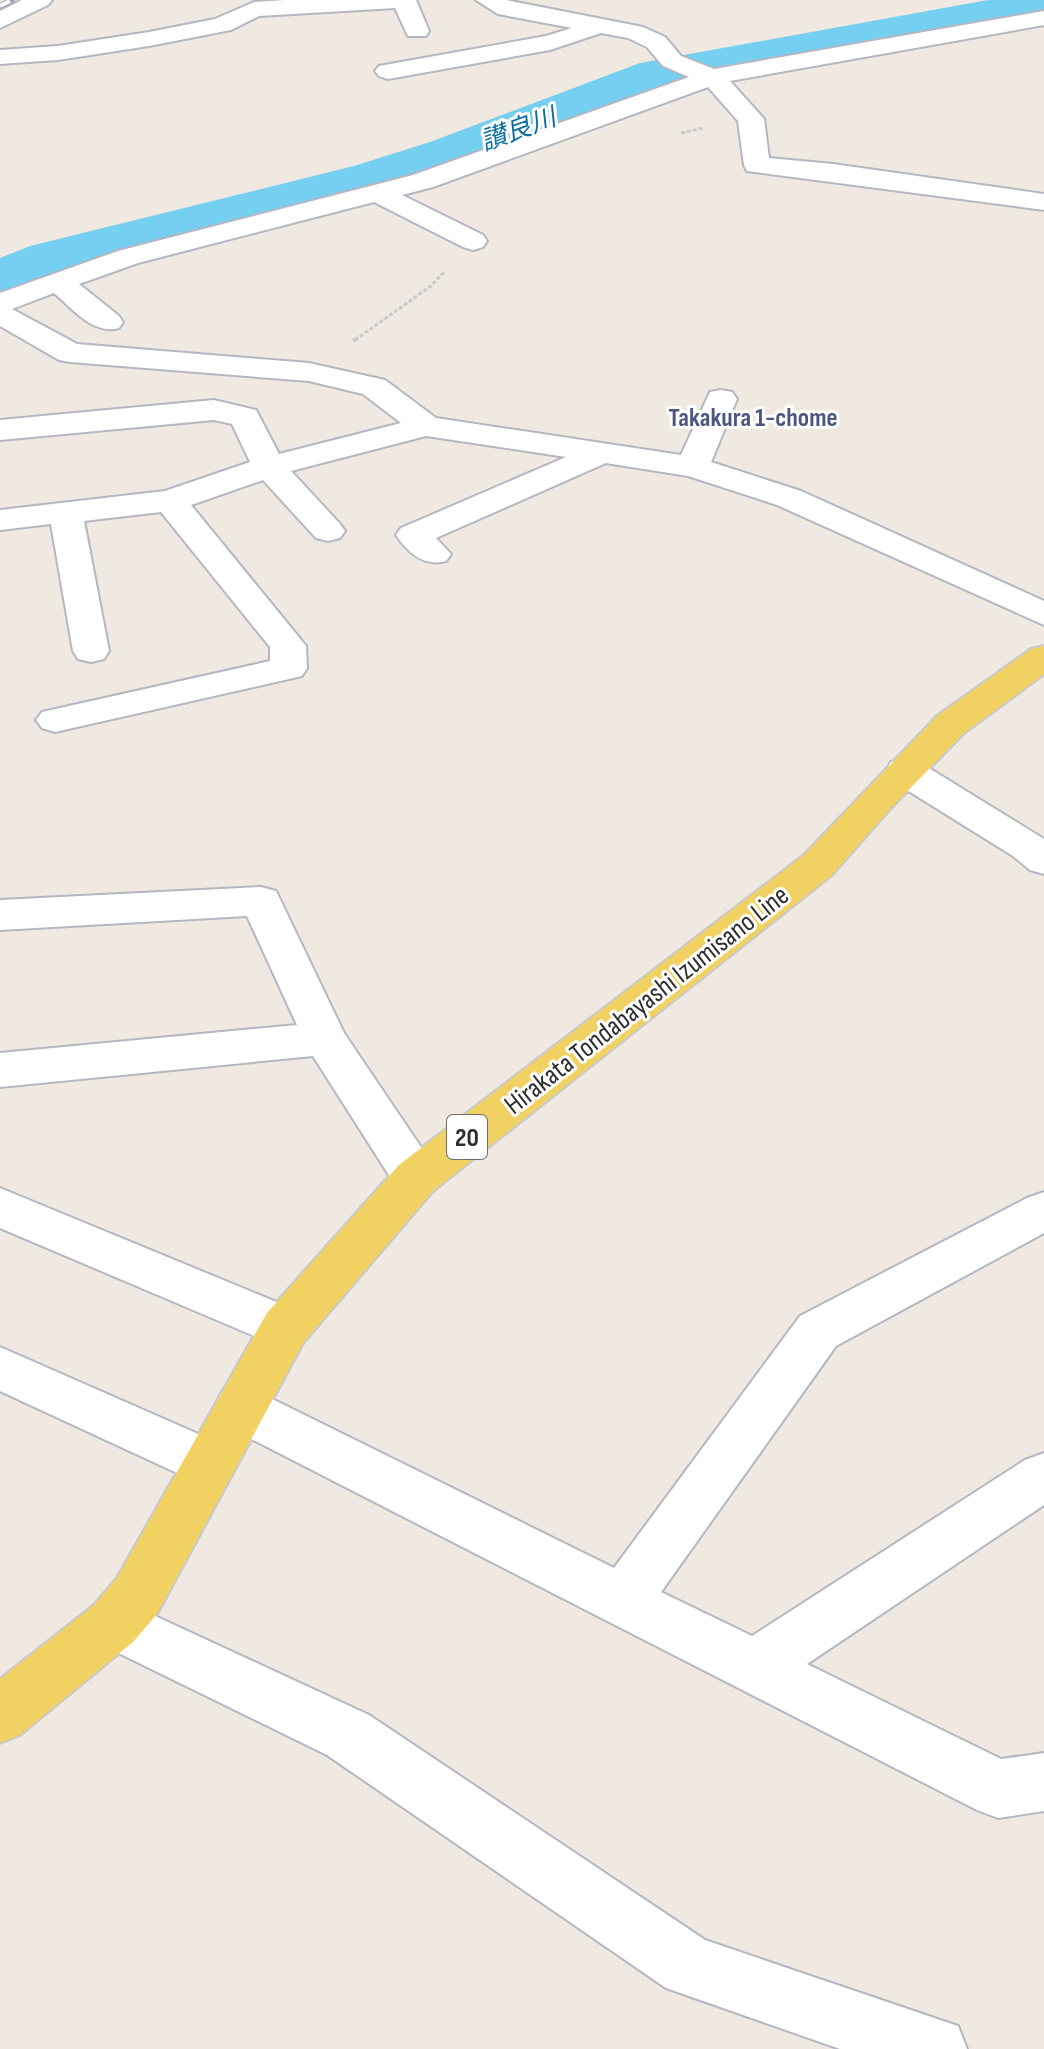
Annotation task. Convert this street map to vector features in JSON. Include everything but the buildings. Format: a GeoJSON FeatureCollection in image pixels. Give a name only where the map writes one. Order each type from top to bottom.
{"type":"FeatureCollection","features":[{"type":"Feature","properties":{"kind":"main road","name":"Hirakata Tondabayashi Izumisano Line"},"geometry":{"type":"LineString","coordinates":[[0,1715],[114,1623],[137,1596],[285,1328],[416,1178],[818,865],[950,725],[1036,672]]}},
{"type":"Feature","properties":{"kind":"street"},"geometry":{"type":"LineString","coordinates":[[0,21],[40,0]]}},
{"type":"Feature","properties":{"kind":"street"},"geometry":{"type":"LineString","coordinates":[[0,57],[58,53],[149,39],[222,25],[254,9],[295,3],[404,0],[417,31]]}},
{"type":"Feature","properties":{"kind":"street"},"geometry":{"type":"LineString","coordinates":[[488,0],[506,9],[634,32],[656,42],[672,61],[712,77],[751,119],[757,165],[833,172],[1044,202]]}},
{"type":"Feature","properties":{"kind":"street"},"geometry":{"type":"LineString","coordinates":[[0,303],[128,257],[423,181],[712,77],[1044,18]]}},
{"type":"Feature","properties":{"kind":"street"},"geometry":{"type":"LineString","coordinates":[[388,71],[550,43],[601,26]]}},
{"type":"Feature","properties":{"kind":"street"},"geometry":{"type":"LineString","coordinates":[[377,193],[473,241]]}},
{"type":"Feature","properties":{"kind":"street"},"geometry":{"type":"LineString","coordinates":[[57,281],[108,322]]}},
{"type":"Feature","properties":{"kind":"street"},"geometry":{"type":"LineString","coordinates":[[0,314],[70,353],[309,372],[374,387],[426,426]]}},
{"type":"Feature","properties":{"kind":"street"},"geometry":{"type":"LineString","coordinates":[[693,467],[721,399]]}},
{"type":"Feature","properties":{"kind":"street"},"geometry":{"type":"LineString","coordinates":[[0,430],[214,410],[245,417],[269,467],[328,531]]}},
{"type":"Feature","properties":{"kind":"street"},"geometry":{"type":"LineString","coordinates":[[0,520],[170,501],[269,467],[426,426],[693,467],[789,498],[1044,614]]}},
{"type":"Feature","properties":{"kind":"street"},"geometry":{"type":"LineString","coordinates":[[434,554],[413,535],[603,453]]}},
{"type":"Feature","properties":{"kind":"street"},"geometry":{"type":"LineString","coordinates":[[55,720],[289,668],[288,646],[170,501]]}},
{"type":"Feature","properties":{"kind":"street"},"geometry":{"type":"LineString","coordinates":[[66,514],[91,651]]}},
{"type":"Feature","properties":{"kind":"street"},"geometry":{"type":"LineString","coordinates":[[905,771],[1027,846],[1044,860]]}},
{"type":"Feature","properties":{"kind":"street"},"geometry":{"type":"LineString","coordinates":[[0,915],[261,901],[325,1039],[416,1178]]}},
{"type":"Feature","properties":{"kind":"street"},"geometry":{"type":"LineString","coordinates":[[0,1070],[325,1039]]}},
{"type":"Feature","properties":{"kind":"street"},"geometry":{"type":"LineString","coordinates":[[0,1207],[285,1328]]}},
{"type":"Feature","properties":{"kind":"street"},"geometry":{"type":"LineString","coordinates":[[623,1600],[818,1331],[1044,1211]]}},
{"type":"Feature","properties":{"kind":"street"},"geometry":{"type":"LineString","coordinates":[[0,1368],[209,1463]]}},
{"type":"Feature","properties":{"kind":"street"},"geometry":{"type":"LineString","coordinates":[[240,1408],[998,1789],[1044,1782]]}},
{"type":"Feature","properties":{"kind":"street"},"geometry":{"type":"LineString","coordinates":[[755,1666],[1044,1476]]}},
{"type":"Feature","properties":{"kind":"street"},"geometry":{"type":"LineString","coordinates":[[114,1623],[348,1735],[688,1966],[935,2049]]}},
{"type":"Feature","properties":{"kind":"path"},"geometry":{"type":"LineString","coordinates":[[673,134],[751,119]]}},
{"type":"Feature","properties":{"kind":"path"},"geometry":{"type":"LineString","coordinates":[[309,372],[431,286],[473,241]]}},
{"type":"Feature","properties":{"kind":"waterway","name":"讃良川"},"geometry":{"type":"LineString","coordinates":[[0,283],[54,260],[376,180],[452,155],[661,76],[1044,7]]}},
{"type":"Feature","properties":{"kind":"railway"},"geometry":{"type":"LineString","coordinates":[[0,6],[12,0]]}},
{"type":"Feature","properties":{"kind":"district","name":"Takakura 1-chome"},"geometry":{"type":"Point","coordinates":[753,417]}}]}
